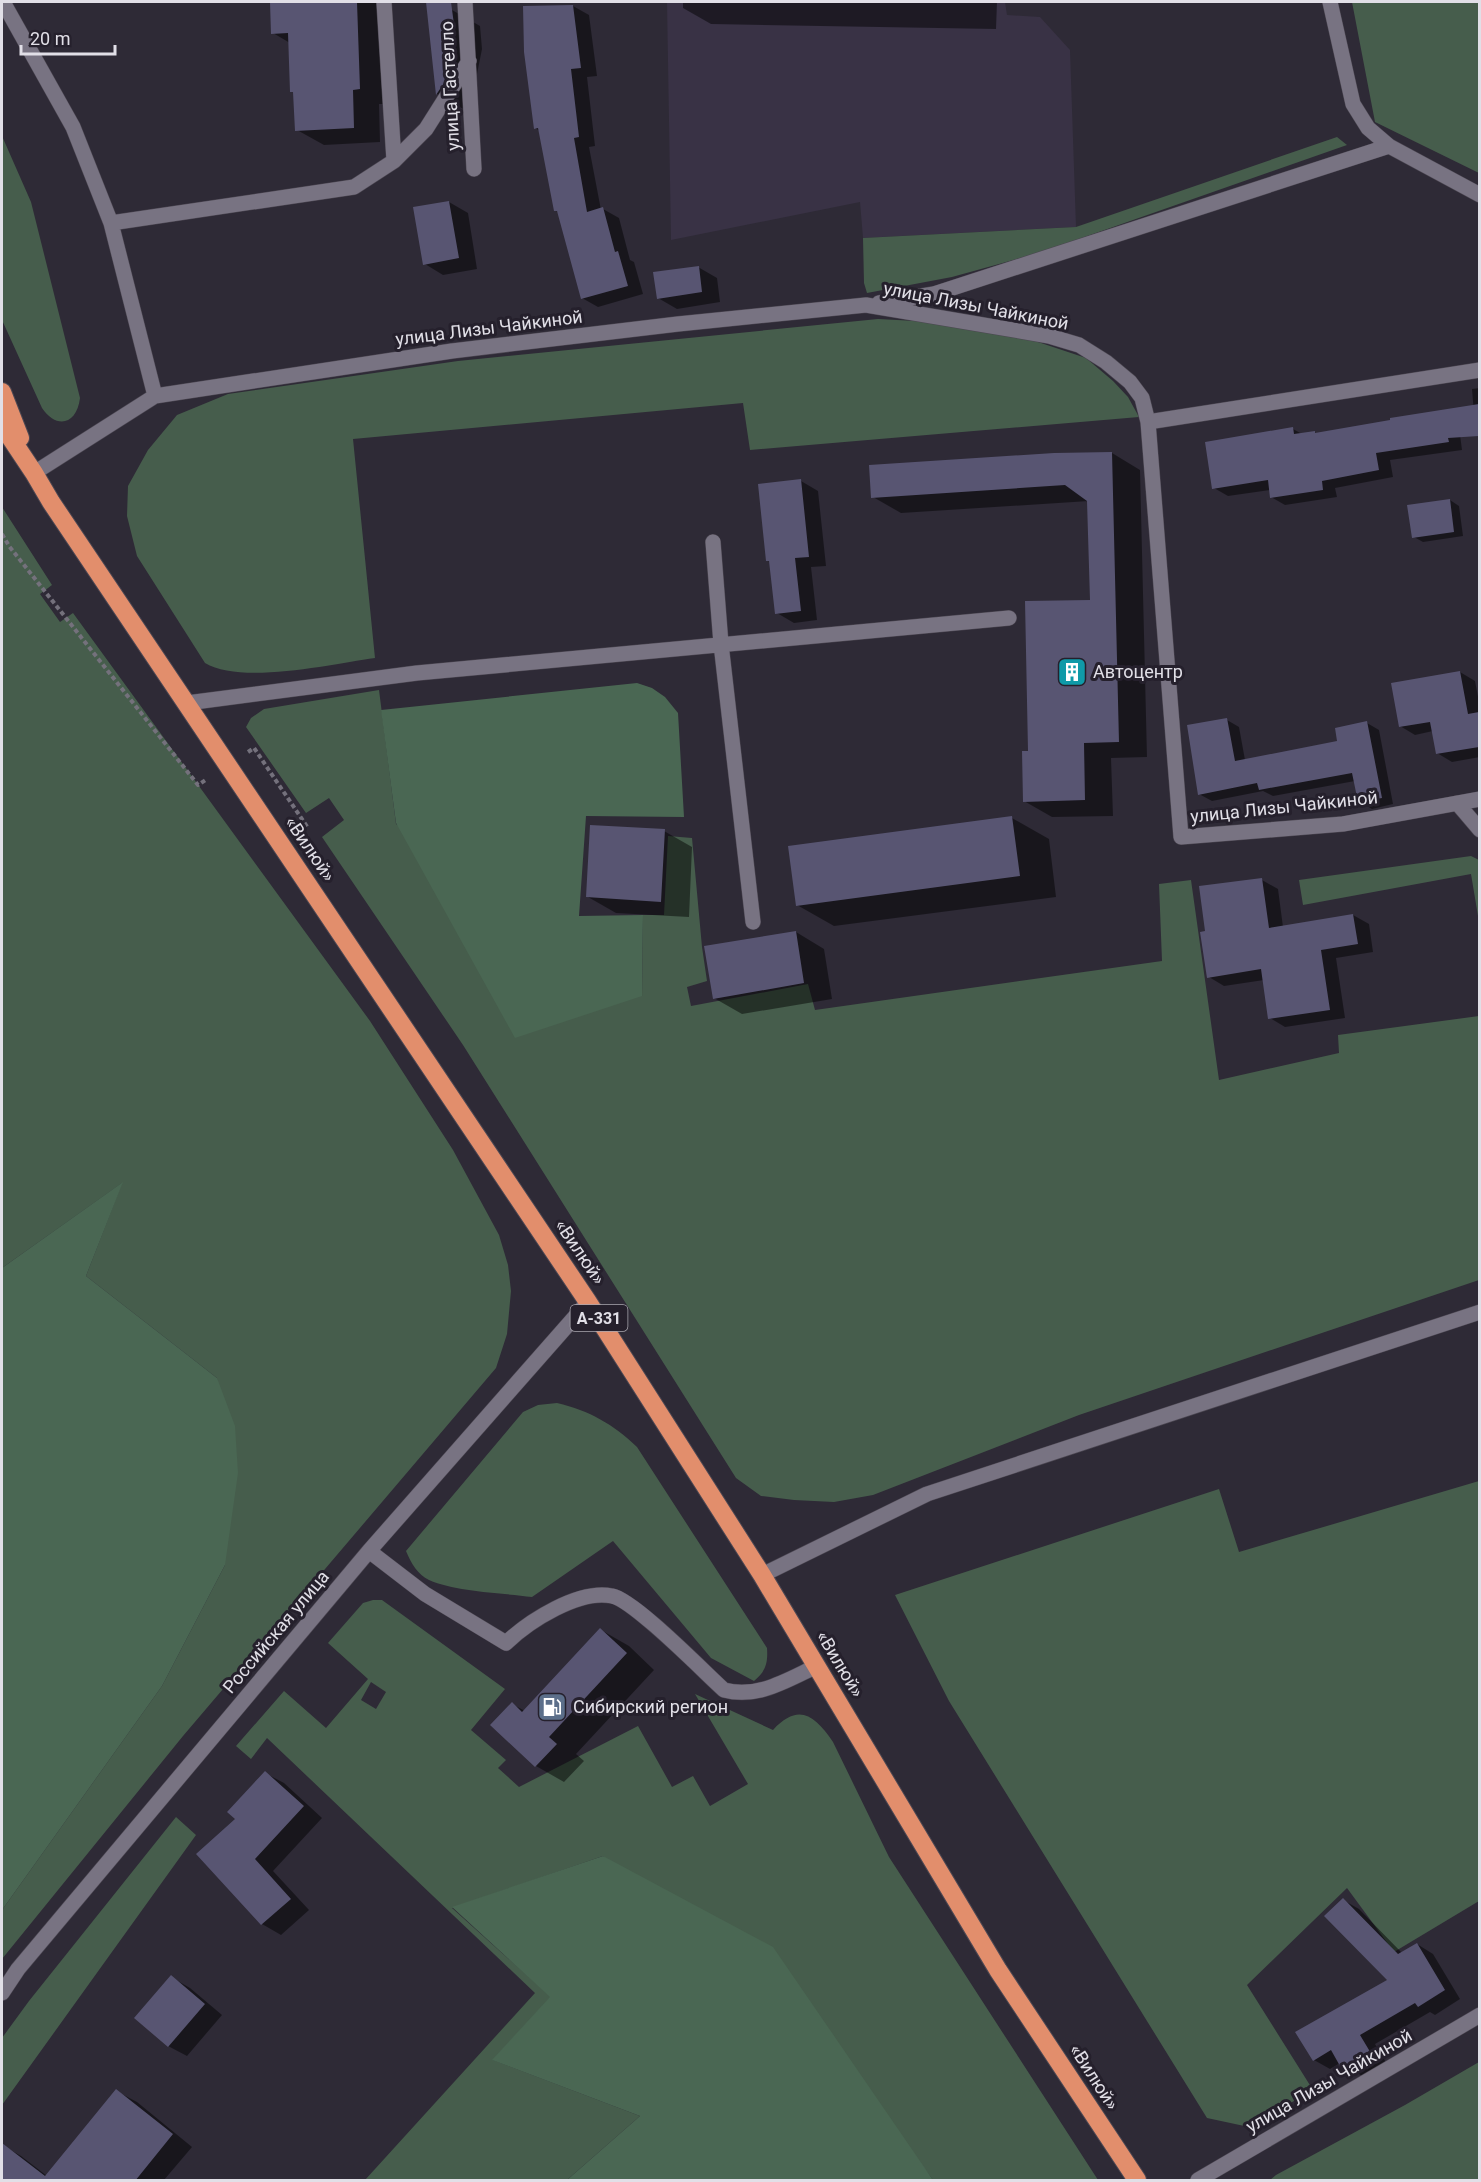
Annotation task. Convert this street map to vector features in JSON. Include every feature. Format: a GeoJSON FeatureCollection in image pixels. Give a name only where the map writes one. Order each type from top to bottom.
{"type":"FeatureCollection","features":[{"type":"Feature","properties":{"kind":"highway"},"geometry":{"type":"LineString","coordinates":[[2,392],[34,473]]}},
{"type":"Feature","properties":{"kind":"highway","name":"«Вилюй»"},"geometry":{"type":"LineString","coordinates":[[2,425],[51,502],[588,1302],[762,1575],[998,1970],[1137,2181]]}},
{"type":"Feature","properties":{"kind":"street"},"geometry":{"type":"LineString","coordinates":[[3,2],[73,127],[111,223],[155,396],[34,473]]}},
{"type":"Feature","properties":{"kind":"street"},"geometry":{"type":"LineString","coordinates":[[384,2],[394,161]]}},
{"type":"Feature","properties":{"kind":"street","name":"улица Гастелло"},"geometry":{"type":"LineString","coordinates":[[465,2],[474,169]]}},
{"type":"Feature","properties":{"kind":"street"},"geometry":{"type":"LineString","coordinates":[[1330,2],[1353,104],[1368,128],[1389,146],[1479,195]]}},
{"type":"Feature","properties":{"kind":"street"},"geometry":{"type":"LineString","coordinates":[[111,223],[354,187],[394,161],[426,129],[469,61]]}},
{"type":"Feature","properties":{"kind":"street"},"geometry":{"type":"LineString","coordinates":[[866,305],[934,294],[1389,146]]}},
{"type":"Feature","properties":{"kind":"street","name":"улица Лизы Чайкиной"},"geometry":{"type":"LineString","coordinates":[[155,396],[452,351],[678,324],[866,305],[1049,336],[1079,345],[1106,362],[1130,382],[1142,398],[1148,422],[1181,837],[1343,824],[1479,799]]}},
{"type":"Feature","properties":{"kind":"street"},"geometry":{"type":"LineString","coordinates":[[1148,422],[1479,370]]}},
{"type":"Feature","properties":{"kind":"street"},"geometry":{"type":"LineString","coordinates":[[713,542],[721,644],[753,922]]}},
{"type":"Feature","properties":{"kind":"street"},"geometry":{"type":"LineString","coordinates":[[187,703],[417,673],[1009,618]]}},
{"type":"Feature","properties":{"kind":"street"},"geometry":{"type":"LineString","coordinates":[[1457,803],[1479,830]]}},
{"type":"Feature","properties":{"kind":"street","name":"Российская улица"},"geometry":{"type":"LineString","coordinates":[[2,1993],[18,1969],[369,1551],[588,1302]]}},
{"type":"Feature","properties":{"kind":"street"},"geometry":{"type":"LineString","coordinates":[[762,1575],[927,1494],[1479,1312]]}},
{"type":"Feature","properties":{"kind":"street"},"geometry":{"type":"LineString","coordinates":[[369,1551],[425,1594],[506,1643],[518,1632],[566,1604],[596,1594],[614,1596],[636,1609],[724,1690],[737,1694],[763,1691],[817,1666]]}},
{"type":"Feature","properties":{"kind":"street","name":"улица Лизы Чайкиной"},"geometry":{"type":"LineString","coordinates":[[1198,2181],[1479,2016]]}},
{"type":"Feature","properties":{"kind":"shaded area"},"geometry":{"type":"Polygon","coordinates":[[[667,2],[1005,2],[1007,15],[1040,17],[1070,50],[1076,227],[863,238],[860,202],[671,240],[667,2]]]}},
{"type":"Feature","properties":{"kind":"green space"},"geometry":{"type":"Polygon","coordinates":[[[1352,2],[1479,2],[1479,173],[1375,122],[1352,2]]]}},
{"type":"Feature","properties":{"kind":"green space"},"geometry":{"type":"Polygon","coordinates":[[[2,136],[31,202],[80,398],[75,414],[66,421],[54,419],[42,408],[2,320],[2,136]]]}},
{"type":"Feature","properties":{"kind":"green space"},"geometry":{"type":"Polygon","coordinates":[[[1337,137],[1347,145],[1039,253],[952,277],[867,293],[864,283],[863,238],[1076,227],[1337,137]]]}},
{"type":"Feature","properties":{"kind":"green space"},"geometry":{"type":"Polygon","coordinates":[[[878,319],[955,323],[1029,339],[1086,358],[1128,397],[1139,417],[750,450],[743,403],[353,439],[375,658],[312,668],[263,673],[241,672],[221,669],[205,663],[137,556],[127,516],[128,486],[148,450],[177,415],[228,394],[458,361],[878,319]]]}},
{"type":"Feature","properties":{"kind":"green space"},"geometry":{"type":"Polygon","coordinates":[[[2,507],[52,585],[40,594],[60,622],[73,613],[370,1021],[453,1150],[499,1235],[508,1265],[511,1291],[507,1334],[496,1368],[183,1736],[2,1959],[2,1910],[162,1686],[225,1565],[217,1378],[86,1276],[122,1183],[2,1268],[2,507]]]}},
{"type":"Feature","properties":{"kind":"green space"},"geometry":{"type":"Polygon","coordinates":[[[637,683],[652,688],[665,697],[678,713],[684,817],[586,816],[579,916],[643,915],[642,996],[515,1038],[396,823],[381,710],[637,683]]]}},
{"type":"Feature","properties":{"kind":"green space"},"geometry":{"type":"Polygon","coordinates":[[[379,690],[396,824],[642,996],[643,915],[664,915],[668,836],[692,838],[707,981],[687,987],[691,1006],[808,984],[815,1010],[1162,961],[1159,884],[1191,880],[1219,1080],[1339,1053],[1338,1035],[1479,1016],[1479,1280],[1079,1415],[873,1495],[834,1502],[761,1496],[736,1478],[463,1045],[322,837],[344,820],[329,798],[306,813],[246,727],[251,718],[264,709],[379,690]]]}},
{"type":"Feature","properties":{"kind":"green space"},"geometry":{"type":"Polygon","coordinates":[[[1471,856],[1479,860],[1479,922],[1471,874],[1303,905],[1299,880],[1471,856]]]}},
{"type":"Feature","properties":{"kind":"green space"},"geometry":{"type":"Polygon","coordinates":[[[123,1182],[86,1276],[217,1378],[235,1426],[238,1473],[225,1565],[162,1686],[2,1910],[2,1268],[123,1182]]]}},
{"type":"Feature","properties":{"kind":"green space"},"geometry":{"type":"Polygon","coordinates":[[[557,1403],[600,1419],[637,1447],[767,1648],[765,1666],[754,1681],[711,1658],[613,1541],[532,1597],[452,1587],[429,1580],[415,1568],[406,1551],[523,1412],[538,1405],[557,1403]]]}},
{"type":"Feature","properties":{"kind":"green space"},"geometry":{"type":"Polygon","coordinates":[[[1479,1481],[1479,1901],[1394,1952],[1347,1888],[1247,1985],[1313,2090],[1249,2127],[1207,2118],[949,1701],[895,1595],[1219,1489],[1239,1552],[1479,1481]]]}},
{"type":"Feature","properties":{"kind":"green space"},"geometry":{"type":"Polygon","coordinates":[[[382,1600],[505,1689],[471,1730],[506,1760],[498,1768],[519,1787],[638,1726],[672,1787],[693,1776],[710,1806],[748,1784],[695,1694],[773,1730],[791,1716],[799,1715],[813,1719],[833,1742],[889,1857],[1098,2180],[933,2180],[909,2148],[603,1856],[452,1908],[551,1997],[493,2060],[640,2116],[567,2180],[365,2180],[535,1993],[267,1738],[251,1759],[236,1746],[284,1691],[326,1728],[368,1679],[328,1643],[363,1603],[382,1600]],[[371,1682],[361,1700],[376,1709],[386,1692],[371,1682]]]}},
{"type":"Feature","properties":{"kind":"green space"},"geometry":{"type":"Polygon","coordinates":[[[176,1817],[196,1835],[2,2105],[2,2038],[176,1817]]]}},
{"type":"Feature","properties":{"kind":"green space"},"geometry":{"type":"Polygon","coordinates":[[[603,1856],[773,1947],[933,2180],[567,2180],[640,2116],[492,2060],[550,1997],[452,1907],[603,1856]]]}},
{"type":"Feature","properties":{"kind":"green space"},"geometry":{"type":"Polygon","coordinates":[[[1479,2062],[1479,2180],[1270,2180],[1276,2175],[1479,2062]]]}},
{"type":"Feature","properties":{"kind":"building"},"geometry":{"type":"Polygon","coordinates":[[[270,2],[357,2],[360,89],[353,90],[354,128],[295,131],[293,92],[290,92],[288,33],[271,34],[270,2]]]}},
{"type":"Feature","properties":{"kind":"building"},"geometry":{"type":"Polygon","coordinates":[[[426,2],[451,2],[455,32],[444,83],[436,95],[426,2]]]}},
{"type":"Feature","properties":{"kind":"building"},"geometry":{"type":"Polygon","coordinates":[[[573,5],[581,68],[571,69],[579,137],[574,138],[587,212],[603,207],[615,252],[618,251],[628,286],[581,299],[557,211],[554,211],[538,128],[534,129],[524,52],[523,6],[573,5]]]}},
{"type":"Feature","properties":{"kind":"building"},"geometry":{"type":"Polygon","coordinates":[[[449,201],[459,258],[423,265],[413,207],[449,201]]]}},
{"type":"Feature","properties":{"kind":"building"},"geometry":{"type":"Polygon","coordinates":[[[699,266],[702,292],[657,299],[653,272],[699,266]]]}},
{"type":"Feature","properties":{"kind":"building"},"geometry":{"type":"Polygon","coordinates":[[[1479,404],[1479,436],[1448,438],[1449,442],[1376,453],[1379,470],[1322,481],[1323,490],[1270,498],[1268,480],[1212,489],[1205,442],[1293,427],[1294,434],[1315,431],[1315,433],[1479,404]]]}},
{"type":"Feature","properties":{"kind":"building","name":"Автоцентр"},"geometry":{"type":"Polygon","coordinates":[[[1112,452],[1119,742],[1084,743],[1085,800],[1023,802],[1022,751],[1028,751],[1025,601],[1090,600],[1087,501],[1065,485],[871,498],[869,465],[1054,453],[1112,452]]]}},
{"type":"Feature","properties":{"kind":"building"},"geometry":{"type":"Polygon","coordinates":[[[801,479],[809,557],[795,558],[801,611],[775,614],[769,561],[766,561],[758,484],[801,479]]]}},
{"type":"Feature","properties":{"kind":"building"},"geometry":{"type":"Polygon","coordinates":[[[1450,499],[1454,532],[1412,538],[1407,505],[1450,499]]]}},
{"type":"Feature","properties":{"kind":"building"},"geometry":{"type":"Polygon","coordinates":[[[1460,671],[1468,714],[1479,712],[1479,747],[1436,754],[1430,722],[1399,727],[1391,683],[1460,671]]]}},
{"type":"Feature","properties":{"kind":"building"},"geometry":{"type":"Polygon","coordinates":[[[1227,718],[1235,761],[1337,741],[1335,728],[1367,721],[1382,798],[1358,802],[1352,773],[1259,790],[1257,783],[1198,795],[1187,725],[1227,718]]]}},
{"type":"Feature","properties":{"kind":"building"},"geometry":{"type":"Polygon","coordinates":[[[1012,816],[1020,876],[796,906],[788,846],[1012,816]]]}},
{"type":"Feature","properties":{"kind":"building"},"geometry":{"type":"Polygon","coordinates":[[[590,825],[665,829],[661,902],[586,897],[590,825]]]}},
{"type":"Feature","properties":{"kind":"building"},"geometry":{"type":"Polygon","coordinates":[[[1262,878],[1269,928],[1353,914],[1358,944],[1321,950],[1330,1010],[1268,1019],[1261,969],[1207,978],[1200,932],[1205,931],[1199,886],[1262,878]]]}},
{"type":"Feature","properties":{"kind":"building"},"geometry":{"type":"Polygon","coordinates":[[[796,931],[804,983],[713,999],[704,946],[796,931]]]}},
{"type":"Feature","properties":{"kind":"building","name":"Сибирский регион"},"geometry":{"type":"Polygon","coordinates":[[[600,1628],[627,1653],[549,1737],[557,1744],[535,1767],[490,1725],[512,1702],[522,1712],[600,1628]]]}},
{"type":"Feature","properties":{"kind":"building"},"geometry":{"type":"Polygon","coordinates":[[[265,1771],[304,1806],[255,1859],[291,1899],[261,1925],[196,1854],[235,1819],[227,1812],[265,1771]]]}},
{"type":"Feature","properties":{"kind":"building"},"geometry":{"type":"Polygon","coordinates":[[[1343,1898],[1398,1954],[1417,1943],[1445,1990],[1418,2007],[1415,2003],[1360,2035],[1372,2055],[1347,2068],[1344,2064],[1340,2066],[1331,2050],[1313,2061],[1295,2032],[1387,1980],[1324,1916],[1343,1898]]]}},
{"type":"Feature","properties":{"kind":"building"},"geometry":{"type":"Polygon","coordinates":[[[171,1975],[205,2004],[168,2047],[134,2018],[171,1975]]]}},
{"type":"Feature","properties":{"kind":"building"},"geometry":{"type":"Polygon","coordinates":[[[116,2089],[173,2134],[135,2181],[2,2181],[2,2143],[45,2176],[116,2089]]]}},
{"type":"Feature","properties":{"kind":"place","name":"Автоцентр"},"geometry":{"type":"Point","coordinates":[1072,672]}},
{"type":"Feature","properties":{"kind":"place","name":"Сибирский регион"},"geometry":{"type":"Point","coordinates":[552,1707]}}]}
